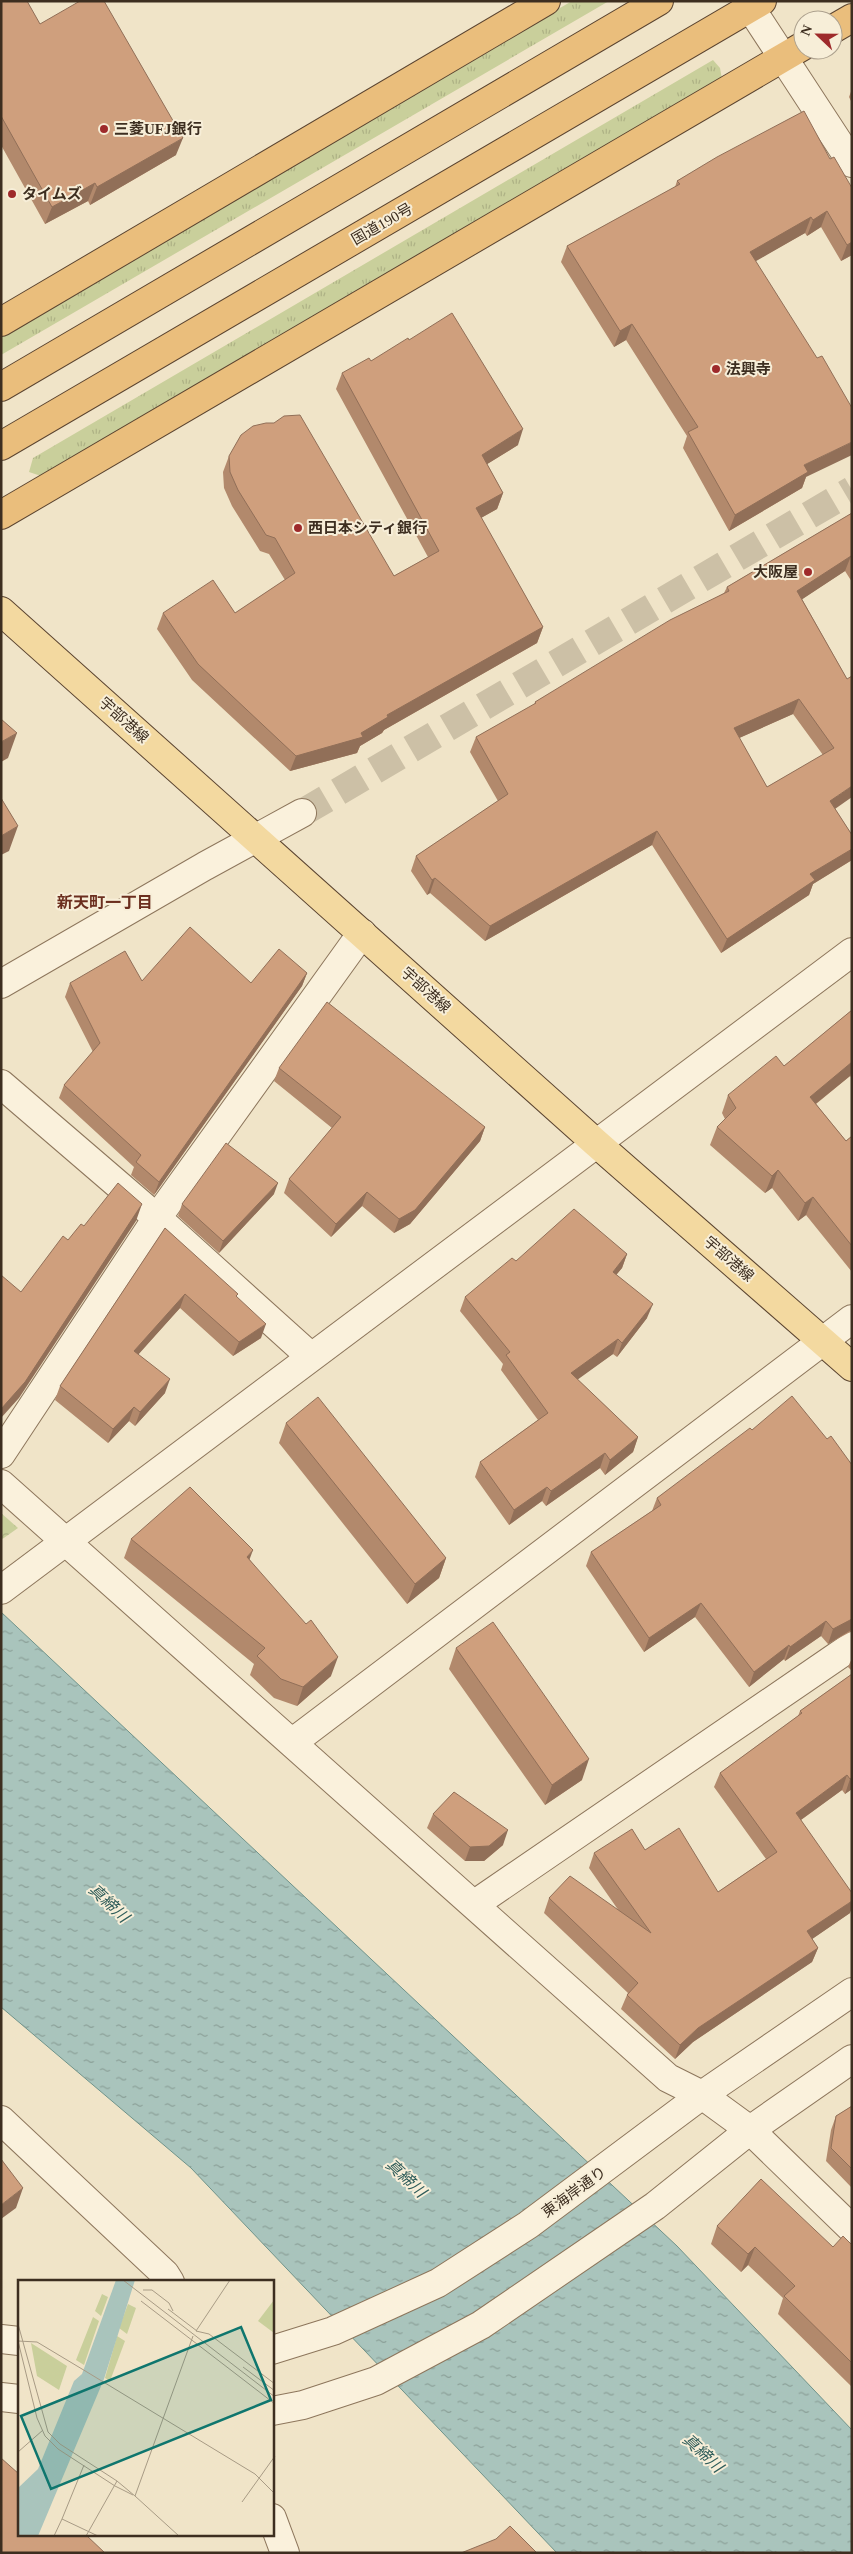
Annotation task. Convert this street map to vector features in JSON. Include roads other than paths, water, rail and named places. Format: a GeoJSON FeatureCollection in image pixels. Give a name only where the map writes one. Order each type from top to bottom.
{"type":"FeatureCollection","features":[{"type":"Feature","properties":{"kind":"highway"},"geometry":{"type":"LineString","coordinates":[[1,322],[546,1]]}},
{"type":"Feature","properties":{"kind":"highway"},"geometry":{"type":"LineString","coordinates":[[1,387],[659,1]]}},
{"type":"Feature","properties":{"kind":"highway","name":"国道190号"},"geometry":{"type":"LineString","coordinates":[[1,446],[753,4]]}},
{"type":"Feature","properties":{"kind":"highway"},"geometry":{"type":"LineString","coordinates":[[1,515],[793,52]]}},
{"type":"Feature","properties":{"kind":"main road","name":"宇部港線"},"geometry":{"type":"LineString","coordinates":[[1,611],[596,1143],[852,1367]]}},
{"type":"Feature","properties":{"kind":"street"},"geometry":{"type":"LineString","coordinates":[[753,4],[793,52]]}},
{"type":"Feature","properties":{"kind":"street"},"geometry":{"type":"LineString","coordinates":[[797,60],[852,163]]}},
{"type":"Feature","properties":{"kind":"street"},"geometry":{"type":"LineString","coordinates":[[1,984],[302,813]]}},
{"type":"Feature","properties":{"kind":"street"},"geometry":{"type":"LineString","coordinates":[[1,1454],[157,1218],[362,933]]}},
{"type":"Feature","properties":{"kind":"street"},"geometry":{"type":"LineString","coordinates":[[1,1590],[310,1356],[852,952]]}},
{"type":"Feature","properties":{"kind":"street"},"geometry":{"type":"LineString","coordinates":[[1,1084],[157,1218],[310,1356]]}},
{"type":"Feature","properties":{"kind":"street"},"geometry":{"type":"LineString","coordinates":[[293,1742],[852,1318]]}},
{"type":"Feature","properties":{"kind":"street"},"geometry":{"type":"LineString","coordinates":[[1,1484],[65,1543],[475,1904],[668,2078],[702,2095],[750,2130],[852,2229]]}},
{"type":"Feature","properties":{"kind":"street"},"geometry":{"type":"LineString","coordinates":[[475,1904],[852,1646]]}},
{"type":"Feature","properties":{"kind":"street","name":"東海岸通り"},"geometry":{"type":"LineString","coordinates":[[274,2349],[333,2331],[438,2283],[528,2225],[702,2095],[852,1992]]}},
{"type":"Feature","properties":{"kind":"street"},"geometry":{"type":"LineString","coordinates":[[274,2411],[303,2405],[376,2381],[480,2325],[655,2206],[750,2130],[852,2059]]}},
{"type":"Feature","properties":{"kind":"street"},"geometry":{"type":"LineString","coordinates":[[1,2120],[165,2274],[169,2280]]}},
{"type":"Feature","properties":{"kind":"street"},"geometry":{"type":"LineString","coordinates":[[1,2339],[18,2341]]}},
{"type":"Feature","properties":{"kind":"street"},"geometry":{"type":"LineString","coordinates":[[1,2397],[18,2399]]}},
{"type":"Feature","properties":{"kind":"street"},"geometry":{"type":"LineString","coordinates":[[274,2523],[285,2553]]}},
{"type":"Feature","properties":{"kind":"water","name":"真締川"},"geometry":{"type":"Polygon","coordinates":[[[1,1612],[677,2246],[852,2430],[852,2553],[557,2553],[191,2168],[1,2007],[1,1612]]]}},
{"type":"Feature","properties":{"kind":"tunnel"},"geometry":{"type":"LineString","coordinates":[[302,813],[852,490]]}},
{"type":"Feature","properties":{"kind":"place","name":"三菱UFJ銀行"},"geometry":{"type":"Point","coordinates":[104,129]}},
{"type":"Feature","properties":{"kind":"place","name":"タイムズ"},"geometry":{"type":"Point","coordinates":[12,194]}},
{"type":"Feature","properties":{"kind":"place","name":"法興寺"},"geometry":{"type":"Point","coordinates":[716,369]}},
{"type":"Feature","properties":{"kind":"place","name":"西日本シティ銀行"},"geometry":{"type":"Point","coordinates":[298,528]}},
{"type":"Feature","properties":{"kind":"place","name":"大阪屋"},"geometry":{"type":"Point","coordinates":[808,572]}},
{"type":"Feature","properties":{"kind":"district","name":"新天町一丁目"},"geometry":{"type":"Point","coordinates":[105,902]}}]}
